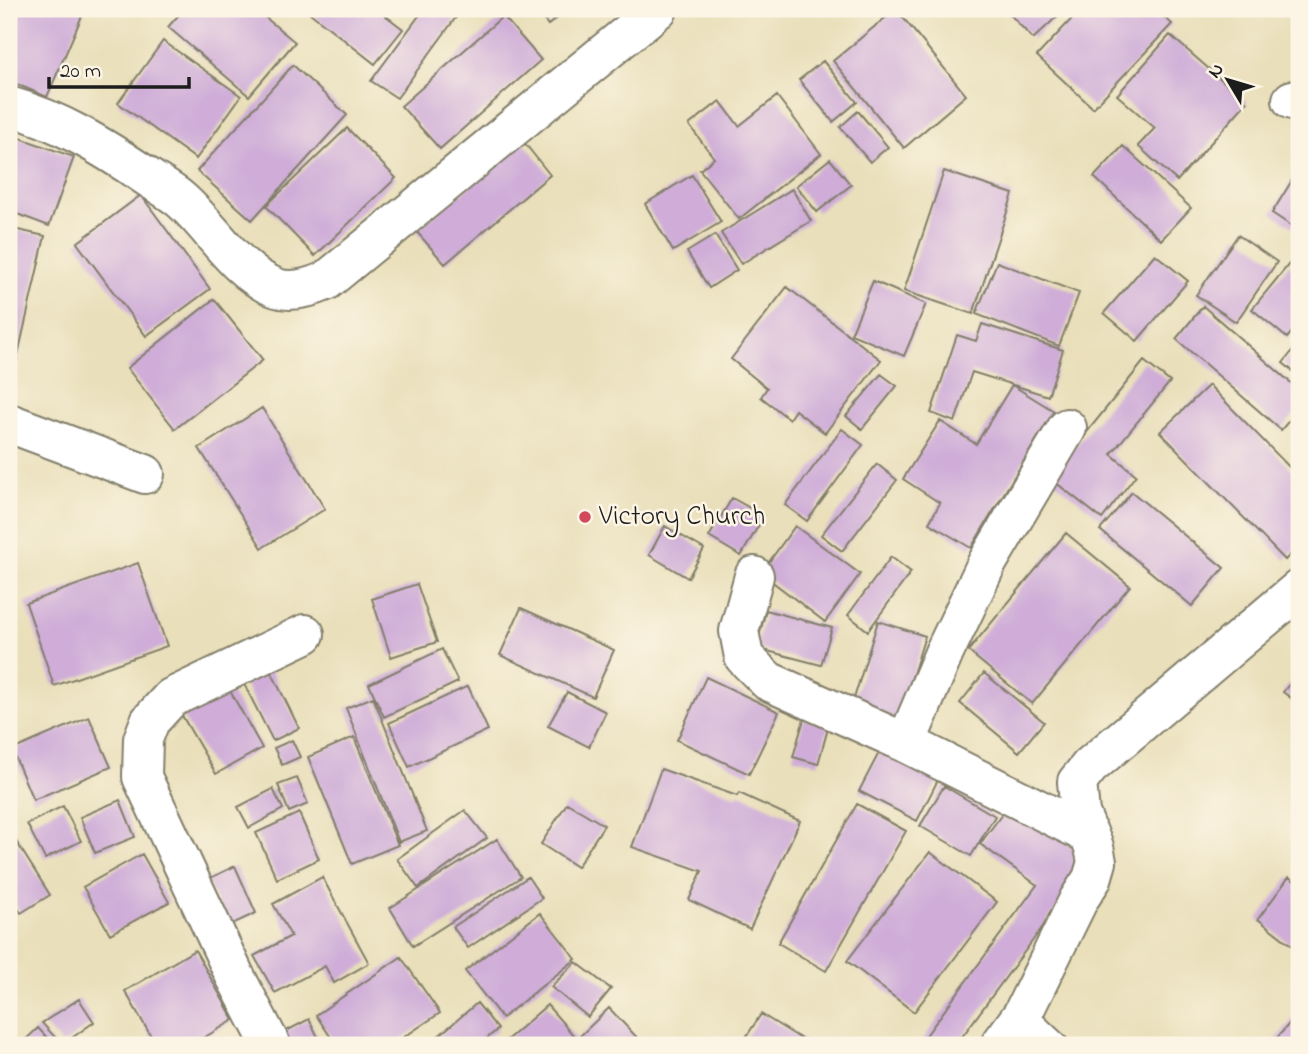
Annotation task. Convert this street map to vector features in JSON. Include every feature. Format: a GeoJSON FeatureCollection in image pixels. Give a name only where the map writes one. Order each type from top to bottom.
{"type":"FeatureCollection","features":[{"type":"Feature","properties":{"kind":"street"},"geometry":{"type":"LineString","coordinates":[[9,106],[74,131],[171,193],[181,200],[246,269],[264,282],[278,288],[308,289],[326,281],[658,9]]}},
{"type":"Feature","properties":{"kind":"street"},"geometry":{"type":"LineString","coordinates":[[9,423],[145,474]]}},
{"type":"Feature","properties":{"kind":"street"},"geometry":{"type":"LineString","coordinates":[[906,743],[944,653],[987,564],[1067,428]]}},
{"type":"Feature","properties":{"kind":"street"},"geometry":{"type":"LineString","coordinates":[[754,576],[739,631],[744,657],[768,681],[906,743],[1088,834]]}},
{"type":"Feature","properties":{"kind":"street"},"geometry":{"type":"LineString","coordinates":[[1000,1045],[1022,1015],[1097,862],[1080,813],[1077,782],[1090,766],[1299,589]]}},
{"type":"Feature","properties":{"kind":"street"},"geometry":{"type":"LineString","coordinates":[[271,1045],[234,974],[142,777],[141,758],[143,739],[150,721],[172,698],[305,634]]}},
{"type":"Feature","properties":{"kind":"lane"},"geometry":{"type":"LineString","coordinates":[[1022,1015],[1054,1045]]}},
{"type":"Feature","properties":{"kind":"building"},"geometry":{"type":"Polygon","coordinates":[[[9,9],[85,9],[47,97],[9,81],[9,9]]]}},
{"type":"Feature","properties":{"kind":"building"},"geometry":{"type":"Polygon","coordinates":[[[184,9],[255,9],[295,42],[249,96],[168,27],[184,9]]]}},
{"type":"Feature","properties":{"kind":"building"},"geometry":{"type":"Polygon","coordinates":[[[314,9],[377,9],[403,29],[375,64],[310,13],[314,9]]]}},
{"type":"Feature","properties":{"kind":"building"},"geometry":{"type":"Polygon","coordinates":[[[424,9],[462,9],[397,98],[371,81],[424,9]]]}},
{"type":"Feature","properties":{"kind":"building"},"geometry":{"type":"Polygon","coordinates":[[[535,9],[569,9],[548,25],[535,9]]]}},
{"type":"Feature","properties":{"kind":"building"},"geometry":{"type":"Polygon","coordinates":[[[896,9],[966,95],[904,148],[833,61],[896,9]]]}},
{"type":"Feature","properties":{"kind":"building"},"geometry":{"type":"Polygon","coordinates":[[[1005,9],[1065,9],[1033,39],[1005,9]]]}},
{"type":"Feature","properties":{"kind":"building"},"geometry":{"type":"Polygon","coordinates":[[[1081,9],[1155,9],[1172,24],[1093,108],[1037,56],[1081,9]]]}},
{"type":"Feature","properties":{"kind":"building"},"geometry":{"type":"Polygon","coordinates":[[[503,16],[541,60],[440,149],[401,106],[503,16]]]}},
{"type":"Feature","properties":{"kind":"building"},"geometry":{"type":"Polygon","coordinates":[[[1170,35],[1247,102],[1177,181],[1138,146],[1155,128],[1117,95],[1170,35]]]}},
{"type":"Feature","properties":{"kind":"building"},"geometry":{"type":"Polygon","coordinates":[[[163,41],[241,96],[196,159],[118,103],[163,41]]]}},
{"type":"Feature","properties":{"kind":"building"},"geometry":{"type":"Polygon","coordinates":[[[823,61],[857,102],[833,122],[799,80],[823,61]]]}},
{"type":"Feature","properties":{"kind":"building"},"geometry":{"type":"Polygon","coordinates":[[[293,65],[347,115],[252,220],[197,171],[293,65]]]}},
{"type":"Feature","properties":{"kind":"building"},"geometry":{"type":"Polygon","coordinates":[[[777,96],[821,154],[739,219],[700,170],[714,158],[689,125],[720,101],[739,126],[777,96]]]}},
{"type":"Feature","properties":{"kind":"building"},"geometry":{"type":"Polygon","coordinates":[[[858,111],[888,147],[870,162],[840,127],[858,111]]]}},
{"type":"Feature","properties":{"kind":"building"},"geometry":{"type":"Polygon","coordinates":[[[347,128],[396,178],[315,256],[266,206],[347,128]]]}},
{"type":"Feature","properties":{"kind":"building"},"geometry":{"type":"Polygon","coordinates":[[[9,134],[74,157],[49,226],[9,211],[9,134]]]}},
{"type":"Feature","properties":{"kind":"building"},"geometry":{"type":"Polygon","coordinates":[[[523,141],[550,175],[445,264],[416,231],[523,141]]]}},
{"type":"Feature","properties":{"kind":"building"},"geometry":{"type":"Polygon","coordinates":[[[1123,146],[1191,208],[1161,240],[1094,177],[1123,146]]]}},
{"type":"Feature","properties":{"kind":"building"},"geometry":{"type":"Polygon","coordinates":[[[830,159],[851,185],[817,212],[796,186],[830,159]]]}},
{"type":"Feature","properties":{"kind":"building"},"geometry":{"type":"Polygon","coordinates":[[[1299,169],[1299,231],[1272,213],[1299,169]]]}},
{"type":"Feature","properties":{"kind":"building"},"geometry":{"type":"Polygon","coordinates":[[[944,171],[1013,194],[973,314],[904,291],[944,171]]]}},
{"type":"Feature","properties":{"kind":"building"},"geometry":{"type":"Polygon","coordinates":[[[692,175],[721,222],[673,251],[645,204],[692,175]]]}},
{"type":"Feature","properties":{"kind":"building"},"geometry":{"type":"Polygon","coordinates":[[[792,189],[811,221],[741,264],[721,233],[792,189]]]}},
{"type":"Feature","properties":{"kind":"building"},"geometry":{"type":"Polygon","coordinates":[[[141,195],[210,289],[146,336],[77,243],[141,195]]]}},
{"type":"Feature","properties":{"kind":"building"},"geometry":{"type":"Polygon","coordinates":[[[9,228],[45,236],[14,372],[9,371],[9,228]]]}},
{"type":"Feature","properties":{"kind":"building"},"geometry":{"type":"Polygon","coordinates":[[[715,235],[737,270],[709,288],[687,252],[715,235]]]}},
{"type":"Feature","properties":{"kind":"building"},"geometry":{"type":"Polygon","coordinates":[[[1238,235],[1277,262],[1236,322],[1196,295],[1238,235]]]}},
{"type":"Feature","properties":{"kind":"building"},"geometry":{"type":"Polygon","coordinates":[[[1155,254],[1188,281],[1137,341],[1104,313],[1155,254]]]}},
{"type":"Feature","properties":{"kind":"building"},"geometry":{"type":"Polygon","coordinates":[[[997,262],[1079,293],[1059,346],[976,314],[997,262]]]}},
{"type":"Feature","properties":{"kind":"building"},"geometry":{"type":"Polygon","coordinates":[[[1289,264],[1299,273],[1299,324],[1287,338],[1252,309],[1289,264]]]}},
{"type":"Feature","properties":{"kind":"building"},"geometry":{"type":"Polygon","coordinates":[[[873,281],[926,304],[904,356],[851,334],[873,281]]]}},
{"type":"Feature","properties":{"kind":"building"},"geometry":{"type":"Polygon","coordinates":[[[787,287],[881,360],[825,433],[795,410],[789,419],[761,397],[767,388],[731,359],[787,287]]]}},
{"type":"Feature","properties":{"kind":"building"},"geometry":{"type":"Polygon","coordinates":[[[214,299],[263,360],[175,429],[127,368],[214,299]]]}},
{"type":"Feature","properties":{"kind":"building"},"geometry":{"type":"Polygon","coordinates":[[[1203,306],[1299,390],[1299,409],[1281,430],[1176,339],[1203,306]]]}},
{"type":"Feature","properties":{"kind":"building"},"geometry":{"type":"Polygon","coordinates":[[[982,324],[1063,350],[1048,396],[972,372],[955,422],[931,413],[957,335],[976,341],[982,324]]]}},
{"type":"Feature","properties":{"kind":"building"},"geometry":{"type":"Polygon","coordinates":[[[1299,343],[1299,376],[1283,363],[1299,343]]]}},
{"type":"Feature","properties":{"kind":"building"},"geometry":{"type":"Polygon","coordinates":[[[1144,361],[1170,382],[1111,454],[1136,475],[1102,519],[1050,478],[1144,361]]]}},
{"type":"Feature","properties":{"kind":"building"},"geometry":{"type":"Polygon","coordinates":[[[881,374],[897,386],[862,429],[846,416],[881,374]]]}},
{"type":"Feature","properties":{"kind":"building"},"geometry":{"type":"Polygon","coordinates":[[[1012,385],[1054,411],[971,548],[929,523],[940,503],[903,479],[940,421],[976,444],[1012,385]]]}},
{"type":"Feature","properties":{"kind":"building"},"geometry":{"type":"Polygon","coordinates":[[[1209,385],[1299,477],[1299,546],[1285,560],[1160,432],[1209,385]]]}},
{"type":"Feature","properties":{"kind":"building"},"geometry":{"type":"Polygon","coordinates":[[[262,408],[325,509],[262,548],[199,448],[262,408]]]}},
{"type":"Feature","properties":{"kind":"building"},"geometry":{"type":"Polygon","coordinates":[[[842,429],[863,445],[807,521],[785,505],[842,429]]]}},
{"type":"Feature","properties":{"kind":"building"},"geometry":{"type":"Polygon","coordinates":[[[877,464],[897,480],[842,551],[821,535],[877,464]]]}},
{"type":"Feature","properties":{"kind":"building"},"geometry":{"type":"Polygon","coordinates":[[[1132,492],[1224,568],[1192,606],[1100,530],[1132,492]]]}},
{"type":"Feature","properties":{"kind":"building"},"geometry":{"type":"Polygon","coordinates":[[[732,498],[764,516],[741,556],[709,537],[732,498]]]}},
{"type":"Feature","properties":{"kind":"building"},"geometry":{"type":"Polygon","coordinates":[[[665,526],[704,549],[688,578],[649,555],[665,526]]]}},
{"type":"Feature","properties":{"kind":"building"},"geometry":{"type":"Polygon","coordinates":[[[795,526],[860,574],[825,622],[761,573],[795,526]]]}},
{"type":"Feature","properties":{"kind":"building"},"geometry":{"type":"Polygon","coordinates":[[[1066,533],[1130,586],[1032,704],[968,651],[1066,533]]]}},
{"type":"Feature","properties":{"kind":"building"},"geometry":{"type":"Polygon","coordinates":[[[891,557],[911,572],[868,631],[848,615],[891,557]]]}},
{"type":"Feature","properties":{"kind":"building"},"geometry":{"type":"Polygon","coordinates":[[[138,563],[167,646],[54,686],[26,603],[138,563]]]}},
{"type":"Feature","properties":{"kind":"building"},"geometry":{"type":"Polygon","coordinates":[[[417,584],[437,642],[391,657],[372,599],[417,584]]]}},
{"type":"Feature","properties":{"kind":"building"},"geometry":{"type":"Polygon","coordinates":[[[521,608],[614,650],[593,697],[500,655],[521,608]]]}},
{"type":"Feature","properties":{"kind":"building"},"geometry":{"type":"Polygon","coordinates":[[[766,610],[832,628],[821,665],[756,648],[766,610]]]}},
{"type":"Feature","properties":{"kind":"building"},"geometry":{"type":"Polygon","coordinates":[[[878,621],[925,636],[899,719],[852,705],[878,621]]]}},
{"type":"Feature","properties":{"kind":"building"},"geometry":{"type":"Polygon","coordinates":[[[442,649],[458,682],[384,717],[369,684],[442,649]]]}},
{"type":"Feature","properties":{"kind":"building"},"geometry":{"type":"Polygon","coordinates":[[[267,663],[299,728],[273,741],[240,676],[267,663]]]}},
{"type":"Feature","properties":{"kind":"building"},"geometry":{"type":"Polygon","coordinates":[[[1299,672],[1299,704],[1283,692],[1299,672]]]}},
{"type":"Feature","properties":{"kind":"building"},"geometry":{"type":"Polygon","coordinates":[[[984,673],[1044,722],[1019,752],[960,703],[984,673]]]}},
{"type":"Feature","properties":{"kind":"building"},"geometry":{"type":"Polygon","coordinates":[[[706,677],[779,712],[749,774],[677,740],[706,677]]]}},
{"type":"Feature","properties":{"kind":"building"},"geometry":{"type":"Polygon","coordinates":[[[224,680],[262,748],[216,774],[177,707],[224,680]]]}},
{"type":"Feature","properties":{"kind":"building"},"geometry":{"type":"Polygon","coordinates":[[[468,686],[488,730],[409,767],[389,723],[468,686]]]}},
{"type":"Feature","properties":{"kind":"building"},"geometry":{"type":"Polygon","coordinates":[[[567,692],[606,712],[589,747],[548,726],[567,692]]]}},
{"type":"Feature","properties":{"kind":"building"},"geometry":{"type":"Polygon","coordinates":[[[373,697],[427,831],[399,842],[346,708],[373,697]]]}},
{"type":"Feature","properties":{"kind":"building"},"geometry":{"type":"Polygon","coordinates":[[[89,717],[111,767],[33,800],[12,750],[89,717]]]}},
{"type":"Feature","properties":{"kind":"building"},"geometry":{"type":"Polygon","coordinates":[[[804,719],[829,725],[818,764],[793,757],[804,719]]]}},
{"type":"Feature","properties":{"kind":"building"},"geometry":{"type":"Polygon","coordinates":[[[354,737],[398,845],[352,864],[308,757],[354,737]]]}},
{"type":"Feature","properties":{"kind":"building"},"geometry":{"type":"Polygon","coordinates":[[[292,740],[300,757],[282,765],[274,748],[292,740]]]}},
{"type":"Feature","properties":{"kind":"building"},"geometry":{"type":"Polygon","coordinates":[[[883,745],[940,776],[917,821],[859,791],[883,745]]]}},
{"type":"Feature","properties":{"kind":"building"},"geometry":{"type":"Polygon","coordinates":[[[661,769],[737,796],[739,793],[800,821],[750,929],[689,900],[702,871],[632,847],[661,769]]]}},
{"type":"Feature","properties":{"kind":"building"},"geometry":{"type":"Polygon","coordinates":[[[297,778],[308,804],[289,812],[278,785],[297,778]]]}},
{"type":"Feature","properties":{"kind":"building"},"geometry":{"type":"Polygon","coordinates":[[[944,786],[995,816],[971,856],[920,826],[944,786]]]}},
{"type":"Feature","properties":{"kind":"building"},"geometry":{"type":"Polygon","coordinates":[[[273,789],[283,809],[249,828],[238,807],[273,789]]]}},
{"type":"Feature","properties":{"kind":"building"},"geometry":{"type":"Polygon","coordinates":[[[120,800],[135,837],[95,853],[80,817],[120,800]]]}},
{"type":"Feature","properties":{"kind":"building"},"geometry":{"type":"Polygon","coordinates":[[[1011,802],[1091,861],[956,1045],[919,1045],[1037,885],[980,844],[1011,802]]]}},
{"type":"Feature","properties":{"kind":"building"},"geometry":{"type":"Polygon","coordinates":[[[567,803],[604,825],[577,867],[541,844],[567,803]]]}},
{"type":"Feature","properties":{"kind":"building"},"geometry":{"type":"Polygon","coordinates":[[[857,804],[906,831],[826,971],[778,943],[857,804]]]}},
{"type":"Feature","properties":{"kind":"building"},"geometry":{"type":"Polygon","coordinates":[[[63,806],[81,841],[45,859],[27,824],[63,806]]]}},
{"type":"Feature","properties":{"kind":"building"},"geometry":{"type":"Polygon","coordinates":[[[465,810],[487,838],[418,888],[397,859],[465,810]]]}},
{"type":"Feature","properties":{"kind":"building"},"geometry":{"type":"Polygon","coordinates":[[[299,813],[319,859],[277,879],[256,833],[299,813]]]}},
{"type":"Feature","properties":{"kind":"building"},"geometry":{"type":"Polygon","coordinates":[[[9,830],[50,895],[21,913],[9,895],[9,830]]]}},
{"type":"Feature","properties":{"kind":"building"},"geometry":{"type":"Polygon","coordinates":[[[497,839],[521,877],[413,946],[390,908],[497,839]]]}},
{"type":"Feature","properties":{"kind":"building"},"geometry":{"type":"Polygon","coordinates":[[[930,852],[997,902],[914,1012],[847,961],[930,852]]]}},
{"type":"Feature","properties":{"kind":"building"},"geometry":{"type":"Polygon","coordinates":[[[142,854],[169,902],[110,934],[83,887],[142,854]]]}},
{"type":"Feature","properties":{"kind":"building"},"geometry":{"type":"Polygon","coordinates":[[[235,866],[256,913],[228,926],[206,880],[235,866]]]}},
{"type":"Feature","properties":{"kind":"building"},"geometry":{"type":"Polygon","coordinates":[[[322,877],[369,963],[334,983],[325,966],[275,993],[254,956],[291,936],[273,904],[322,877]]]}},
{"type":"Feature","properties":{"kind":"building"},"geometry":{"type":"Polygon","coordinates":[[[528,877],[542,898],[468,948],[453,927],[528,877]]]}},
{"type":"Feature","properties":{"kind":"building"},"geometry":{"type":"Polygon","coordinates":[[[1289,877],[1299,884],[1299,951],[1258,919],[1289,877]]]}},
{"type":"Feature","properties":{"kind":"building"},"geometry":{"type":"Polygon","coordinates":[[[540,913],[576,959],[502,1018],[465,971],[540,913]]]}},
{"type":"Feature","properties":{"kind":"building"},"geometry":{"type":"Polygon","coordinates":[[[195,950],[234,1020],[191,1045],[156,1045],[125,991],[195,950]]]}},
{"type":"Feature","properties":{"kind":"building"},"geometry":{"type":"Polygon","coordinates":[[[401,957],[440,1013],[392,1045],[336,1045],[316,1015],[401,957]]]}},
{"type":"Feature","properties":{"kind":"building"},"geometry":{"type":"Polygon","coordinates":[[[576,962],[611,989],[588,1017],[551,987],[576,962]]]}},
{"type":"Feature","properties":{"kind":"building"},"geometry":{"type":"Polygon","coordinates":[[[79,999],[94,1022],[62,1045],[42,1023],[79,999]]]}},
{"type":"Feature","properties":{"kind":"building"},"geometry":{"type":"Polygon","coordinates":[[[477,1003],[498,1029],[479,1045],[428,1045],[477,1003]]]}},
{"type":"Feature","properties":{"kind":"building"},"geometry":{"type":"Polygon","coordinates":[[[547,1005],[582,1045],[501,1045],[547,1005]]]}},
{"type":"Feature","properties":{"kind":"building"},"geometry":{"type":"Polygon","coordinates":[[[609,1008],[644,1045],[584,1045],[578,1038],[609,1008]]]}},
{"type":"Feature","properties":{"kind":"building"},"geometry":{"type":"Polygon","coordinates":[[[1299,1012],[1299,1045],[1271,1045],[1299,1012]]]}},
{"type":"Feature","properties":{"kind":"building"},"geometry":{"type":"Polygon","coordinates":[[[761,1014],[811,1045],[741,1045],[761,1014]]]}},
{"type":"Feature","properties":{"kind":"building"},"geometry":{"type":"Polygon","coordinates":[[[309,1019],[322,1045],[282,1045],[277,1036],[309,1019]]]}},
{"type":"Feature","properties":{"kind":"building"},"geometry":{"type":"Polygon","coordinates":[[[38,1028],[54,1045],[20,1045],[38,1028]]]}},
{"type":"Feature","properties":{"kind":"place","name":"Victory Church"},"geometry":{"type":"Point","coordinates":[585,517]}}]}
